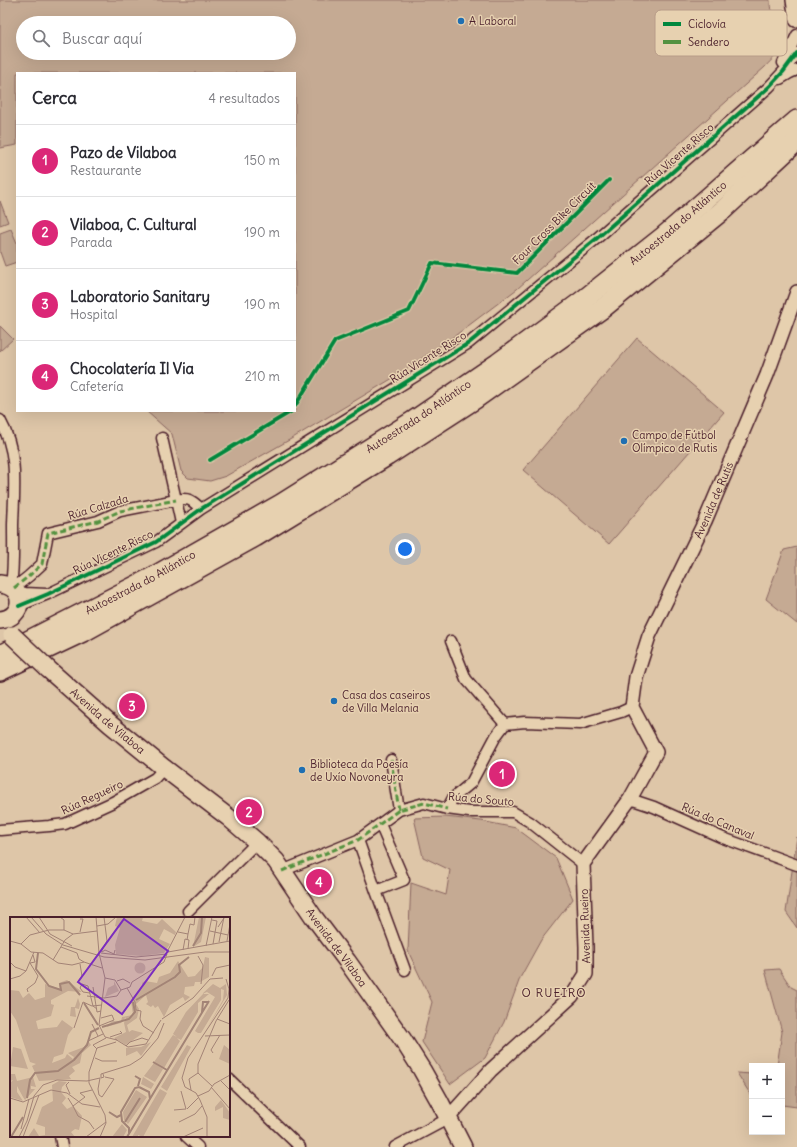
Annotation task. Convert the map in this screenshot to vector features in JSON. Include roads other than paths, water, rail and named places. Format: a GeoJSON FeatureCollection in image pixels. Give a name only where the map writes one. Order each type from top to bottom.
{"type":"FeatureCollection","features":[{"type":"Feature","properties":{"kind":"highway","name":"Autoestrada do Atlántico"},"geometry":{"type":"LineString","coordinates":[[0,655],[152,578],[281,504],[413,421],[498,363],[588,297],[664,236],[797,120]]}},
{"type":"Feature","properties":{"kind":"highway","name":"Autoestrada do Atlántico"},"geometry":{"type":"LineString","coordinates":[[0,671],[87,630],[255,537],[387,456],[475,399],[603,308],[724,209],[797,141]]}},
{"type":"Feature","properties":{"kind":"highway","name":"Avenida de Vilaboa"},"geometry":{"type":"LineString","coordinates":[[10,590],[16,612],[4,624],[48,669],[98,714],[257,842],[276,861],[403,1040],[422,1070],[463,1147]]}},
{"type":"Feature","properties":{"kind":"street"},"geometry":{"type":"LineString","coordinates":[[793,0],[797,23]]}},
{"type":"Feature","properties":{"kind":"street","name":"Rúa Vicente Risco"},"geometry":{"type":"LineString","coordinates":[[769,87],[787,57],[797,35]]}},
{"type":"Feature","properties":{"kind":"street","name":"Rúa Vicente Risco"},"geometry":{"type":"LineString","coordinates":[[10,590],[25,593],[48,594],[156,542],[201,509],[469,343],[596,238],[769,87],[783,72],[797,53]]}},
{"type":"Feature","properties":{"kind":"street"},"geometry":{"type":"LineString","coordinates":[[769,87],[797,70]]}},
{"type":"Feature","properties":{"kind":"street","name":"Avenida de Rutis"},"geometry":{"type":"LineString","coordinates":[[632,707],[636,677],[649,636],[705,521],[767,375],[797,292]]}},
{"type":"Feature","properties":{"kind":"street"},"geometry":{"type":"LineString","coordinates":[[0,420],[12,450],[14,467],[14,562],[10,590]]}},
{"type":"Feature","properties":{"kind":"street"},"geometry":{"type":"LineString","coordinates":[[162,438],[181,523]]}},
{"type":"Feature","properties":{"kind":"street"},"geometry":{"type":"LineString","coordinates":[[176,500],[182,498],[193,501],[201,509]]}},
{"type":"Feature","properties":{"kind":"street","name":"Rúa Calzada"},"geometry":{"type":"LineString","coordinates":[[10,590],[42,564],[48,533],[98,521],[120,511],[176,500]]}},
{"type":"Feature","properties":{"kind":"street","name":"Rúa Vicente Risco"},"geometry":{"type":"LineString","coordinates":[[10,590],[48,594]]}},
{"type":"Feature","properties":{"kind":"street"},"geometry":{"type":"LineString","coordinates":[[451,641],[466,679],[505,724]]}},
{"type":"Feature","properties":{"kind":"street"},"geometry":{"type":"LineString","coordinates":[[447,809],[452,798],[471,783],[496,736],[505,724],[525,722],[580,724],[621,712],[632,707],[656,752],[630,798],[583,864]]}},
{"type":"Feature","properties":{"kind":"street"},"geometry":{"type":"LineString","coordinates":[[391,760],[399,810]]}},
{"type":"Feature","properties":{"kind":"street","name":"Rúa Regueiro"},"geometry":{"type":"LineString","coordinates":[[0,830],[65,824],[113,802],[155,778],[164,768]]}},
{"type":"Feature","properties":{"kind":"street","name":"Rúa do Canaval"},"geometry":{"type":"LineString","coordinates":[[630,798],[654,807],[723,838],[797,865]]}},
{"type":"Feature","properties":{"kind":"street","name":"Rúa do Souto"},"geometry":{"type":"LineString","coordinates":[[282,871],[358,840],[399,810],[424,803],[447,809],[469,812],[513,812],[530,822],[583,864]]}},
{"type":"Feature","properties":{"kind":"street"},"geometry":{"type":"LineString","coordinates":[[376,891],[404,880],[380,824]]}},
{"type":"Feature","properties":{"kind":"street"},"geometry":{"type":"LineString","coordinates":[[358,840],[405,970]]}},
{"type":"Feature","properties":{"kind":"street"},"geometry":{"type":"LineString","coordinates":[[188,911],[257,842]]}},
{"type":"Feature","properties":{"kind":"street","name":"Avenida Rueiro"},"geometry":{"type":"LineString","coordinates":[[448,1118],[491,1070],[572,996],[586,974],[583,864]]}},
{"type":"Feature","properties":{"kind":"street"},"geometry":{"type":"LineString","coordinates":[[230,1080],[300,1147]]}},
{"type":"Feature","properties":{"kind":"street"},"geometry":{"type":"LineString","coordinates":[[394,1147],[448,1118]]}},
{"type":"Feature","properties":{"kind":"street"},"geometry":{"type":"LineString","coordinates":[[60,1137],[62,1147]]}},
{"type":"Feature","properties":{"kind":"street"},"geometry":{"type":"LineString","coordinates":[[187,1137],[198,1147]]}},
{"type":"Feature","properties":{"kind":"place","name":"A Laboral"},"geometry":{"type":"Point","coordinates":[461,21]}},
{"type":"Feature","properties":{"kind":"place","name":"Campo de Fútbol Olímpico de Rutis"},"geometry":{"type":"Point","coordinates":[624,441]}},
{"type":"Feature","properties":{"kind":"place","name":"Casa dos caseiros de Villa Melania"},"geometry":{"type":"Point","coordinates":[334,701]}},
{"type":"Feature","properties":{"kind":"place","name":"Laboratorio Sanitary"},"geometry":{"type":"Point","coordinates":[132,706]}},
{"type":"Feature","properties":{"kind":"place","name":"Biblioteca da Poesía de Uxío Novoneyra"},"geometry":{"type":"Point","coordinates":[302,770]}},
{"type":"Feature","properties":{"kind":"place","name":"Pazo de Vilaboa"},"geometry":{"type":"Point","coordinates":[502,774]}},
{"type":"Feature","properties":{"kind":"place","name":"Vilaboa, C. Cultural"},"geometry":{"type":"Point","coordinates":[249,812]}},
{"type":"Feature","properties":{"kind":"place","name":"Chocolatería Il Via"},"geometry":{"type":"Point","coordinates":[319,882]}},
{"type":"Feature","properties":{"kind":"district","name":"O RUEIRO"},"geometry":{"type":"Point","coordinates":[554,992]}}]}
